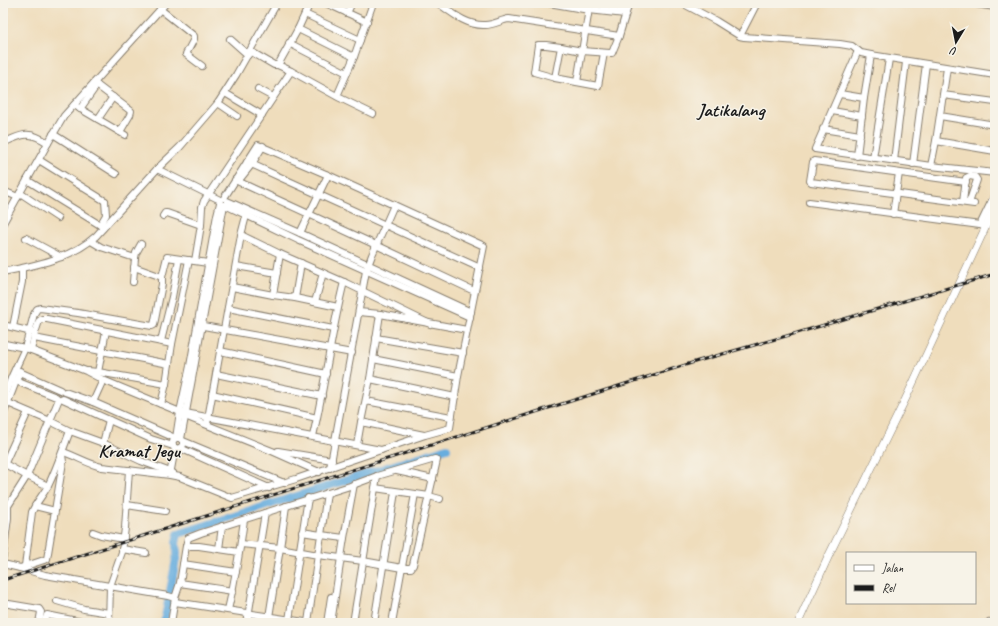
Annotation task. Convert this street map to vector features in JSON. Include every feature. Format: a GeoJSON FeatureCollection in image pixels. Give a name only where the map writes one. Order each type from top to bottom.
{"type":"FeatureCollection","features":[{"type":"Feature","properties":{"kind":"main road"},"geometry":{"type":"LineString","coordinates":[[798,623],[830,553],[906,398],[972,256],[983,226],[995,207]]}},
{"type":"Feature","properties":{"kind":"street"},"geometry":{"type":"LineString","coordinates":[[3,223],[64,116],[95,84],[166,3]]}},
{"type":"Feature","properties":{"kind":"street"},"geometry":{"type":"LineString","coordinates":[[3,272],[61,257],[90,241],[102,226],[180,147],[218,103],[249,53],[277,3]]}},
{"type":"Feature","properties":{"kind":"street"},"geometry":{"type":"LineString","coordinates":[[278,65],[298,29],[310,3]]}},
{"type":"Feature","properties":{"kind":"street"},"geometry":{"type":"LineString","coordinates":[[326,3],[367,22]]}},
{"type":"Feature","properties":{"kind":"street"},"geometry":{"type":"LineString","coordinates":[[347,13],[352,3]]}},
{"type":"Feature","properties":{"kind":"street"},"geometry":{"type":"LineString","coordinates":[[337,96],[354,57],[373,3]]}},
{"type":"Feature","properties":{"kind":"street"},"geometry":{"type":"LineString","coordinates":[[438,3],[460,18],[474,24],[488,25],[500,20],[509,19],[619,36]]}},
{"type":"Feature","properties":{"kind":"street"},"geometry":{"type":"LineString","coordinates":[[549,3],[627,9],[612,53],[582,51],[535,44],[534,72],[555,78],[598,86],[604,53]]}},
{"type":"Feature","properties":{"kind":"street"},"geometry":{"type":"LineString","coordinates":[[578,3],[589,6]]}},
{"type":"Feature","properties":{"kind":"street"},"geometry":{"type":"LineString","coordinates":[[682,3],[740,36],[840,44],[852,46],[858,51],[889,59],[995,75]]}},
{"type":"Feature","properties":{"kind":"street"},"geometry":{"type":"LineString","coordinates":[[740,36],[757,3]]}},
{"type":"Feature","properties":{"kind":"street"},"geometry":{"type":"LineString","coordinates":[[970,3],[995,7]]}},
{"type":"Feature","properties":{"kind":"street"},"geometry":{"type":"LineString","coordinates":[[577,82],[589,6]]}},
{"type":"Feature","properties":{"kind":"street"},"geometry":{"type":"LineString","coordinates":[[160,10],[194,36],[194,39],[186,54],[202,66]]}},
{"type":"Feature","properties":{"kind":"street"},"geometry":{"type":"LineString","coordinates":[[305,14],[360,40]]}},
{"type":"Feature","properties":{"kind":"street"},"geometry":{"type":"LineString","coordinates":[[298,29],[354,57]]}},
{"type":"Feature","properties":{"kind":"street"},"geometry":{"type":"LineString","coordinates":[[230,40],[249,53],[291,71],[373,114]]}},
{"type":"Feature","properties":{"kind":"street"},"geometry":{"type":"LineString","coordinates":[[289,43],[347,73]]}},
{"type":"Feature","properties":{"kind":"street"},"geometry":{"type":"LineString","coordinates":[[555,78],[561,47]]}},
{"type":"Feature","properties":{"kind":"street"},"geometry":{"type":"LineString","coordinates":[[858,51],[815,149],[913,164],[995,173]]}},
{"type":"Feature","properties":{"kind":"street"},"geometry":{"type":"LineString","coordinates":[[857,156],[871,55]]}},
{"type":"Feature","properties":{"kind":"street"},"geometry":{"type":"LineString","coordinates":[[873,158],[889,59]]}},
{"type":"Feature","properties":{"kind":"street"},"geometry":{"type":"LineString","coordinates":[[894,161],[906,62]]}},
{"type":"Feature","properties":{"kind":"street"},"geometry":{"type":"LineString","coordinates":[[913,164],[926,64]]}},
{"type":"Feature","properties":{"kind":"street"},"geometry":{"type":"LineString","coordinates":[[931,166],[947,68]]}},
{"type":"Feature","properties":{"kind":"street"},"geometry":{"type":"LineString","coordinates":[[161,404],[166,384],[172,344],[201,225],[202,207],[208,195],[291,71]]}},
{"type":"Feature","properties":{"kind":"street"},"geometry":{"type":"LineString","coordinates":[[74,105],[122,133],[131,111],[95,84]]}},
{"type":"Feature","properties":{"kind":"street"},"geometry":{"type":"LineString","coordinates":[[80,109],[95,84]]}},
{"type":"Feature","properties":{"kind":"street"},"geometry":{"type":"LineString","coordinates":[[258,89],[274,97]]}},
{"type":"Feature","properties":{"kind":"street"},"geometry":{"type":"LineString","coordinates":[[225,93],[262,115]]}},
{"type":"Feature","properties":{"kind":"street"},"geometry":{"type":"LineString","coordinates":[[840,94],[864,98]]}},
{"type":"Feature","properties":{"kind":"street"},"geometry":{"type":"LineString","coordinates":[[943,94],[995,102]]}},
{"type":"Feature","properties":{"kind":"street"},"geometry":{"type":"LineString","coordinates":[[98,119],[113,97]]}},
{"type":"Feature","properties":{"kind":"street"},"geometry":{"type":"LineString","coordinates":[[218,103],[237,116]]}},
{"type":"Feature","properties":{"kind":"street"},"geometry":{"type":"LineString","coordinates":[[832,111],[862,116]]}},
{"type":"Feature","properties":{"kind":"street"},"geometry":{"type":"LineString","coordinates":[[940,116],[995,125]]}},
{"type":"Feature","properties":{"kind":"street"},"geometry":{"type":"LineString","coordinates":[[823,129],[860,135]]}},
{"type":"Feature","properties":{"kind":"street"},"geometry":{"type":"LineString","coordinates":[[3,143],[26,134],[39,137],[48,143]]}},
{"type":"Feature","properties":{"kind":"street"},"geometry":{"type":"LineString","coordinates":[[54,134],[116,174]]}},
{"type":"Feature","properties":{"kind":"street"},"geometry":{"type":"LineString","coordinates":[[936,141],[995,151]]}},
{"type":"Feature","properties":{"kind":"street"},"geometry":{"type":"LineString","coordinates":[[5,401],[70,431],[103,443],[172,474],[232,498],[319,472],[449,429],[474,291],[484,246],[263,146],[237,181],[217,214],[179,439],[183,445],[177,448]]}},
{"type":"Feature","properties":{"kind":"street"},"geometry":{"type":"LineString","coordinates":[[39,160],[108,200],[106,215],[102,226]]}},
{"type":"Feature","properties":{"kind":"street"},"geometry":{"type":"LineString","coordinates":[[966,182],[814,161],[810,181],[968,203]]}},
{"type":"Feature","properties":{"kind":"street"},"geometry":{"type":"LineString","coordinates":[[250,163],[480,268]]}},
{"type":"Feature","properties":{"kind":"street"},"geometry":{"type":"LineString","coordinates":[[157,169],[208,195],[300,233],[367,268]]}},
{"type":"Feature","properties":{"kind":"street"},"geometry":{"type":"LineString","coordinates":[[893,214],[899,172]]}},
{"type":"Feature","properties":{"kind":"street"},"geometry":{"type":"LineString","coordinates":[[300,233],[328,175]]}},
{"type":"Feature","properties":{"kind":"street"},"geometry":{"type":"LineString","coordinates":[[968,176],[974,177],[977,180],[968,203],[966,178],[968,176]]}},
{"type":"Feature","properties":{"kind":"street"},"geometry":{"type":"LineString","coordinates":[[27,180],[102,226]]}},
{"type":"Feature","properties":{"kind":"street"},"geometry":{"type":"LineString","coordinates":[[237,181],[474,291]]}},
{"type":"Feature","properties":{"kind":"street"},"geometry":{"type":"LineString","coordinates":[[3,191],[19,195],[58,218]]}},
{"type":"Feature","properties":{"kind":"street"},"geometry":{"type":"LineString","coordinates":[[809,202],[983,226],[995,194]]}},
{"type":"Feature","properties":{"kind":"street"},"geometry":{"type":"LineString","coordinates":[[224,202],[246,216],[470,314]]}},
{"type":"Feature","properties":{"kind":"street"},"geometry":{"type":"LineString","coordinates":[[199,326],[224,202]]}},
{"type":"Feature","properties":{"kind":"street"},"geometry":{"type":"LineString","coordinates":[[330,468],[367,268],[394,206]]}},
{"type":"Feature","properties":{"kind":"street"},"geometry":{"type":"LineString","coordinates":[[163,216],[167,213],[201,225]]}},
{"type":"Feature","properties":{"kind":"street"},"geometry":{"type":"LineString","coordinates":[[207,424],[246,216]]}},
{"type":"Feature","properties":{"kind":"street"},"geometry":{"type":"LineString","coordinates":[[242,235],[430,324]]}},
{"type":"Feature","properties":{"kind":"street"},"geometry":{"type":"LineString","coordinates":[[26,238],[61,257]]}},
{"type":"Feature","properties":{"kind":"street"},"geometry":{"type":"LineString","coordinates":[[90,241],[101,247],[135,258]]}},
{"type":"Feature","properties":{"kind":"street"},"geometry":{"type":"LineString","coordinates":[[133,282],[136,253],[141,244]]}},
{"type":"Feature","properties":{"kind":"street"},"geometry":{"type":"LineString","coordinates":[[273,295],[280,254]]}},
{"type":"Feature","properties":{"kind":"street"},"geometry":{"type":"LineString","coordinates":[[3,415],[5,401],[28,349],[32,334],[34,314],[37,309],[40,308],[98,316],[152,326],[154,325],[167,257],[208,263]]}},
{"type":"Feature","properties":{"kind":"street"},"geometry":{"type":"LineString","coordinates":[[161,341],[172,297],[179,259]]}},
{"type":"Feature","properties":{"kind":"street"},"geometry":{"type":"LineString","coordinates":[[295,298],[301,263]]}},
{"type":"Feature","properties":{"kind":"street"},"geometry":{"type":"LineString","coordinates":[[236,266],[277,273]]}},
{"type":"Feature","properties":{"kind":"street"},"geometry":{"type":"LineString","coordinates":[[134,267],[162,277]]}},
{"type":"Feature","properties":{"kind":"street"},"geometry":{"type":"LineString","coordinates":[[22,268],[22,282],[10,327],[32,334],[102,351],[169,364]]}},
{"type":"Feature","properties":{"kind":"street"},"geometry":{"type":"LineString","coordinates":[[315,302],[323,273]]}},
{"type":"Feature","properties":{"kind":"street"},"geometry":{"type":"LineString","coordinates":[[313,436],[322,396],[333,328],[344,282]]}},
{"type":"Feature","properties":{"kind":"street"},"geometry":{"type":"LineString","coordinates":[[232,287],[338,307]]}},
{"type":"Feature","properties":{"kind":"street"},"geometry":{"type":"LineString","coordinates":[[228,308],[333,328]]}},
{"type":"Feature","properties":{"kind":"street"},"geometry":{"type":"LineString","coordinates":[[359,312],[380,314],[467,330]]}},
{"type":"Feature","properties":{"kind":"street"},"geometry":{"type":"LineString","coordinates":[[358,444],[380,314]]}},
{"type":"Feature","properties":{"kind":"street"},"geometry":{"type":"LineString","coordinates":[[97,329],[98,316]]}},
{"type":"Feature","properties":{"kind":"street"},"geometry":{"type":"LineString","coordinates":[[32,334],[39,321],[42,319],[47,319],[172,344]]}},
{"type":"Feature","properties":{"kind":"street"},"geometry":{"type":"LineString","coordinates":[[199,326],[352,353]]}},
{"type":"Feature","properties":{"kind":"street"},"geometry":{"type":"LineString","coordinates":[[98,372],[106,331]]}},
{"type":"Feature","properties":{"kind":"street"},"geometry":{"type":"LineString","coordinates":[[376,338],[463,353]]}},
{"type":"Feature","properties":{"kind":"street"},"geometry":{"type":"LineString","coordinates":[[5,344],[28,349],[86,371],[103,380],[319,472]]}},
{"type":"Feature","properties":{"kind":"street"},"geometry":{"type":"LineString","coordinates":[[220,351],[326,374]]}},
{"type":"Feature","properties":{"kind":"street"},"geometry":{"type":"LineString","coordinates":[[373,359],[458,376]]}},
{"type":"Feature","properties":{"kind":"street"},"geometry":{"type":"LineString","coordinates":[[18,370],[62,391],[93,402],[284,483]]}},
{"type":"Feature","properties":{"kind":"street"},"geometry":{"type":"LineString","coordinates":[[86,371],[166,384]]}},
{"type":"Feature","properties":{"kind":"street"},"geometry":{"type":"LineString","coordinates":[[216,374],[322,396]]}},
{"type":"Feature","properties":{"kind":"street"},"geometry":{"type":"LineString","coordinates":[[370,379],[455,398]]}},
{"type":"Feature","properties":{"kind":"street"},"geometry":{"type":"LineString","coordinates":[[14,380],[269,488]]}},
{"type":"Feature","properties":{"kind":"street"},"geometry":{"type":"LineString","coordinates":[[93,402],[103,380]]}},
{"type":"Feature","properties":{"kind":"street"},"geometry":{"type":"LineString","coordinates":[[3,513],[27,476],[59,399],[65,396],[62,391]]}},
{"type":"Feature","properties":{"kind":"street"},"geometry":{"type":"LineString","coordinates":[[212,394],[317,418]]}},
{"type":"Feature","properties":{"kind":"street"},"geometry":{"type":"LineString","coordinates":[[366,401],[451,417]]}},
{"type":"Feature","properties":{"kind":"street"},"geometry":{"type":"LineString","coordinates":[[28,412],[4,465],[48,486]]}},
{"type":"Feature","properties":{"kind":"street"},"geometry":{"type":"LineString","coordinates":[[184,414],[358,444],[383,450]]}},
{"type":"Feature","properties":{"kind":"street"},"geometry":{"type":"LineString","coordinates":[[103,443],[109,420]]}},
{"type":"Feature","properties":{"kind":"street"},"geometry":{"type":"LineString","coordinates":[[361,422],[426,436]]}},
{"type":"Feature","properties":{"kind":"street"},"geometry":{"type":"LineString","coordinates":[[23,567],[34,506],[48,486],[70,431]]}},
{"type":"Feature","properties":{"kind":"street"},"geometry":{"type":"LineString","coordinates":[[177,448],[172,443],[179,439]]}},
{"type":"Feature","properties":{"kind":"street"},"geometry":{"type":"LineString","coordinates":[[172,474],[177,448]]}},
{"type":"Feature","properties":{"kind":"street"},"geometry":{"type":"LineString","coordinates":[[272,451],[332,460]]}},
{"type":"Feature","properties":{"kind":"street"},"geometry":{"type":"LineString","coordinates":[[62,453],[72,455],[97,466],[172,474]]}},
{"type":"Feature","properties":{"kind":"street"},"geometry":{"type":"LineString","coordinates":[[23,567],[47,559],[63,462],[62,453]]}},
{"type":"Feature","properties":{"kind":"street"},"geometry":{"type":"LineString","coordinates":[[170,623],[172,598],[180,583],[188,538],[377,476],[436,459],[437,462],[420,537],[413,565],[410,568],[402,568],[363,560],[318,555],[280,548],[241,544]]}},
{"type":"Feature","properties":{"kind":"street"},"geometry":{"type":"LineString","coordinates":[[109,623],[110,586],[122,549],[126,528],[129,470]]}},
{"type":"Feature","properties":{"kind":"street"},"geometry":{"type":"LineString","coordinates":[[397,470],[433,479]]}},
{"type":"Feature","properties":{"kind":"street"},"geometry":{"type":"LineString","coordinates":[[352,623],[377,476]]}},
{"type":"Feature","properties":{"kind":"street"},"geometry":{"type":"LineString","coordinates":[[327,623],[334,593],[352,485]]}},
{"type":"Feature","properties":{"kind":"street"},"geometry":{"type":"LineString","coordinates":[[375,488],[440,499]]}},
{"type":"Feature","properties":{"kind":"street"},"geometry":{"type":"LineString","coordinates":[[374,623],[395,492]]}},
{"type":"Feature","properties":{"kind":"street"},"geometry":{"type":"LineString","coordinates":[[308,622],[327,493]]}},
{"type":"Feature","properties":{"kind":"street"},"geometry":{"type":"LineString","coordinates":[[392,623],[415,494]]}},
{"type":"Feature","properties":{"kind":"street"},"geometry":{"type":"LineString","coordinates":[[288,620],[308,498]]}},
{"type":"Feature","properties":{"kind":"street"},"geometry":{"type":"LineString","coordinates":[[127,505],[165,511]]}},
{"type":"Feature","properties":{"kind":"street"},"geometry":{"type":"LineString","coordinates":[[3,556],[8,506]]}},
{"type":"Feature","properties":{"kind":"street"},"geometry":{"type":"LineString","coordinates":[[34,506],[55,511]]}},
{"type":"Feature","properties":{"kind":"street"},"geometry":{"type":"LineString","coordinates":[[269,617],[286,506]]}},
{"type":"Feature","properties":{"kind":"street"},"geometry":{"type":"LineString","coordinates":[[247,623],[265,513]]}},
{"type":"Feature","properties":{"kind":"street"},"geometry":{"type":"LineString","coordinates":[[228,610],[233,591],[244,520]]}},
{"type":"Feature","properties":{"kind":"street"},"geometry":{"type":"LineString","coordinates":[[219,549],[222,526]]}},
{"type":"Feature","properties":{"kind":"street"},"geometry":{"type":"LineString","coordinates":[[93,532],[124,539]]}},
{"type":"Feature","properties":{"kind":"street"},"geometry":{"type":"LineString","coordinates":[[302,532],[321,535],[343,535]]}},
{"type":"Feature","properties":{"kind":"street"},"geometry":{"type":"LineString","coordinates":[[199,546],[201,533]]}},
{"type":"Feature","properties":{"kind":"street"},"geometry":{"type":"LineString","coordinates":[[407,535],[420,537]]}},
{"type":"Feature","properties":{"kind":"street"},"geometry":{"type":"LineString","coordinates":[[186,546],[199,546],[239,552]]}},
{"type":"Feature","properties":{"kind":"street"},"geometry":{"type":"LineString","coordinates":[[122,549],[146,553]]}},
{"type":"Feature","properties":{"kind":"street"},"geometry":{"type":"LineString","coordinates":[[3,564],[23,567],[45,575],[110,586],[228,610],[311,623]]}},
{"type":"Feature","properties":{"kind":"street"},"geometry":{"type":"LineString","coordinates":[[183,564],[236,572]]}},
{"type":"Feature","properties":{"kind":"street"},"geometry":{"type":"LineString","coordinates":[[180,583],[233,591]]}},
{"type":"Feature","properties":{"kind":"street"},"geometry":{"type":"LineString","coordinates":[[331,623],[334,593]]}},
{"type":"Feature","properties":{"kind":"street"},"geometry":{"type":"LineString","coordinates":[[57,602],[84,609],[109,613]]}},
{"type":"Feature","properties":{"kind":"street"},"geometry":{"type":"LineString","coordinates":[[3,603],[39,609],[41,612],[39,623]]}},
{"type":"Feature","properties":{"kind":"street"},"geometry":{"type":"LineString","coordinates":[[44,623],[46,616],[48,615],[87,623]]}},
{"type":"Feature","properties":{"kind":"waterway"},"geometry":{"type":"LineString","coordinates":[[164,623],[177,554],[176,543],[178,534],[447,448]]}},
{"type":"Feature","properties":{"kind":"railway"},"geometry":{"type":"LineString","coordinates":[[3,580],[698,361],[995,274]]}},
{"type":"Feature","properties":{"kind":"district","name":"Jatikalang"},"geometry":{"type":"Point","coordinates":[731,110]}},
{"type":"Feature","properties":{"kind":"district","name":"Kramat Jegu"},"geometry":{"type":"Point","coordinates":[139,451]}}]}
